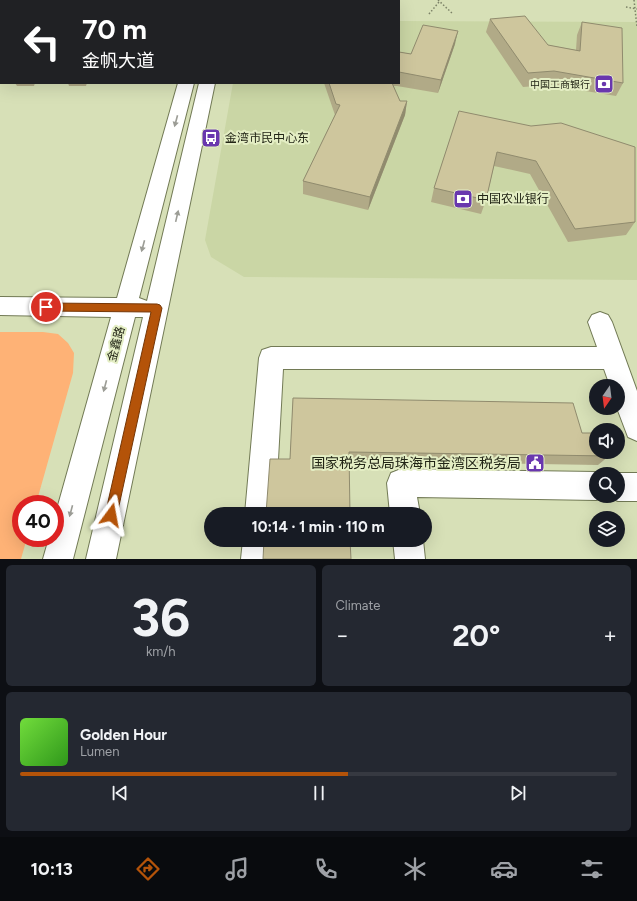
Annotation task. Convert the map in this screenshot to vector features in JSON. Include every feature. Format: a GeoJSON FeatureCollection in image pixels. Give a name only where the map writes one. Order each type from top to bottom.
{"type":"FeatureCollection","features":[{"type":"Feature","properties":{"kind":"street","name":"金鑫路"},"geometry":{"type":"LineString","coordinates":[[58,559],[186,84]]}},
{"type":"Feature","properties":{"kind":"street"},"geometry":{"type":"LineString","coordinates":[[101,559],[207,84]]}},
{"type":"Feature","properties":{"kind":"street"},"geometry":{"type":"LineString","coordinates":[[0,306],[157,308]]}},
{"type":"Feature","properties":{"kind":"street"},"geometry":{"type":"LineString","coordinates":[[600,322],[637,428]]}},
{"type":"Feature","properties":{"kind":"street"},"geometry":{"type":"LineString","coordinates":[[260,507],[271,358],[613,358]]}},
{"type":"Feature","properties":{"kind":"street"},"geometry":{"type":"LineString","coordinates":[[403,507],[401,483],[589,486]]}},
{"type":"Feature","properties":{"kind":"street"},"geometry":{"type":"LineString","coordinates":[[625,487],[637,487]]}},
{"type":"Feature","properties":{"kind":"street"},"geometry":{"type":"LineString","coordinates":[[256,559],[257,547]]}},
{"type":"Feature","properties":{"kind":"street"},"geometry":{"type":"LineString","coordinates":[[409,547],[410,559]]}},
{"type":"Feature","properties":{"kind":"path"},"geometry":{"type":"LineString","coordinates":[[634,0],[637,9],[637,27]]}},
{"type":"Feature","properties":{"kind":"path"},"geometry":{"type":"LineString","coordinates":[[429,14],[438,1],[453,14]]}},
{"type":"Feature","properties":{"kind":"path"},"geometry":{"type":"LineString","coordinates":[[626,7],[637,9]]}},
{"type":"Feature","properties":{"kind":"shaded area"},"geometry":{"type":"Polygon","coordinates":[[[400,21],[637,22],[637,280],[244,277],[211,257],[205,240],[233,84],[400,84],[400,21]]]}},
{"type":"Feature","properties":{"kind":"shaded area"},"geometry":{"type":"Polygon","coordinates":[[[0,332],[43,332],[58,334],[68,343],[74,353],[73,373],[39,495],[12,495],[12,547],[24,547],[21,559],[0,559],[0,332]]]}},
{"type":"Feature","properties":{"kind":"building"},"geometry":{"type":"Polygon","coordinates":[[[525,16],[548,45],[580,51],[582,22],[622,28],[623,83],[554,71],[528,73],[490,19],[525,16]]]}},
{"type":"Feature","properties":{"kind":"building"},"geometry":{"type":"Polygon","coordinates":[[[423,25],[458,31],[441,80],[400,72],[400,52],[411,54],[423,25]]]}},
{"type":"Feature","properties":{"kind":"building"},"geometry":{"type":"Polygon","coordinates":[[[329,84],[392,84],[400,101],[407,101],[370,197],[303,181],[340,105],[336,104],[329,84]]]}},
{"type":"Feature","properties":{"kind":"building"},"geometry":{"type":"Polygon","coordinates":[[[459,111],[531,126],[561,123],[635,147],[635,222],[575,229],[536,161],[497,152],[486,200],[434,188],[459,111]]]}},
{"type":"Feature","properties":{"kind":"building","name":"国家税务总局珠海市金湾区税务局"},"geometry":{"type":"Polygon","coordinates":[[[293,398],[573,403],[582,433],[589,433],[589,456],[349,452],[350,507],[267,507],[270,459],[290,459],[293,398]]]}},
{"type":"Feature","properties":{"kind":"building"},"geometry":{"type":"Polygon","coordinates":[[[264,547],[350,547],[351,559],[263,559],[264,547]]]}},
{"type":"Feature","properties":{"kind":"place","name":"中国工商银行"},"geometry":{"type":"Point","coordinates":[604,84]}},
{"type":"Feature","properties":{"kind":"place","name":"金湾市民中心东"},"geometry":{"type":"Point","coordinates":[211,138]}},
{"type":"Feature","properties":{"kind":"place","name":"中国农业银行"},"geometry":{"type":"Point","coordinates":[463,199]}},
{"type":"Feature","properties":{"kind":"place","name":"国家税务总局珠海市金湾区税务局"},"geometry":{"type":"Point","coordinates":[535,463]}},
{"type":"Feature","properties":{"kind":"route"},"geometry":{"type":"LineString","coordinates":[[46,307],[157,308],[111,515]]}}]}
